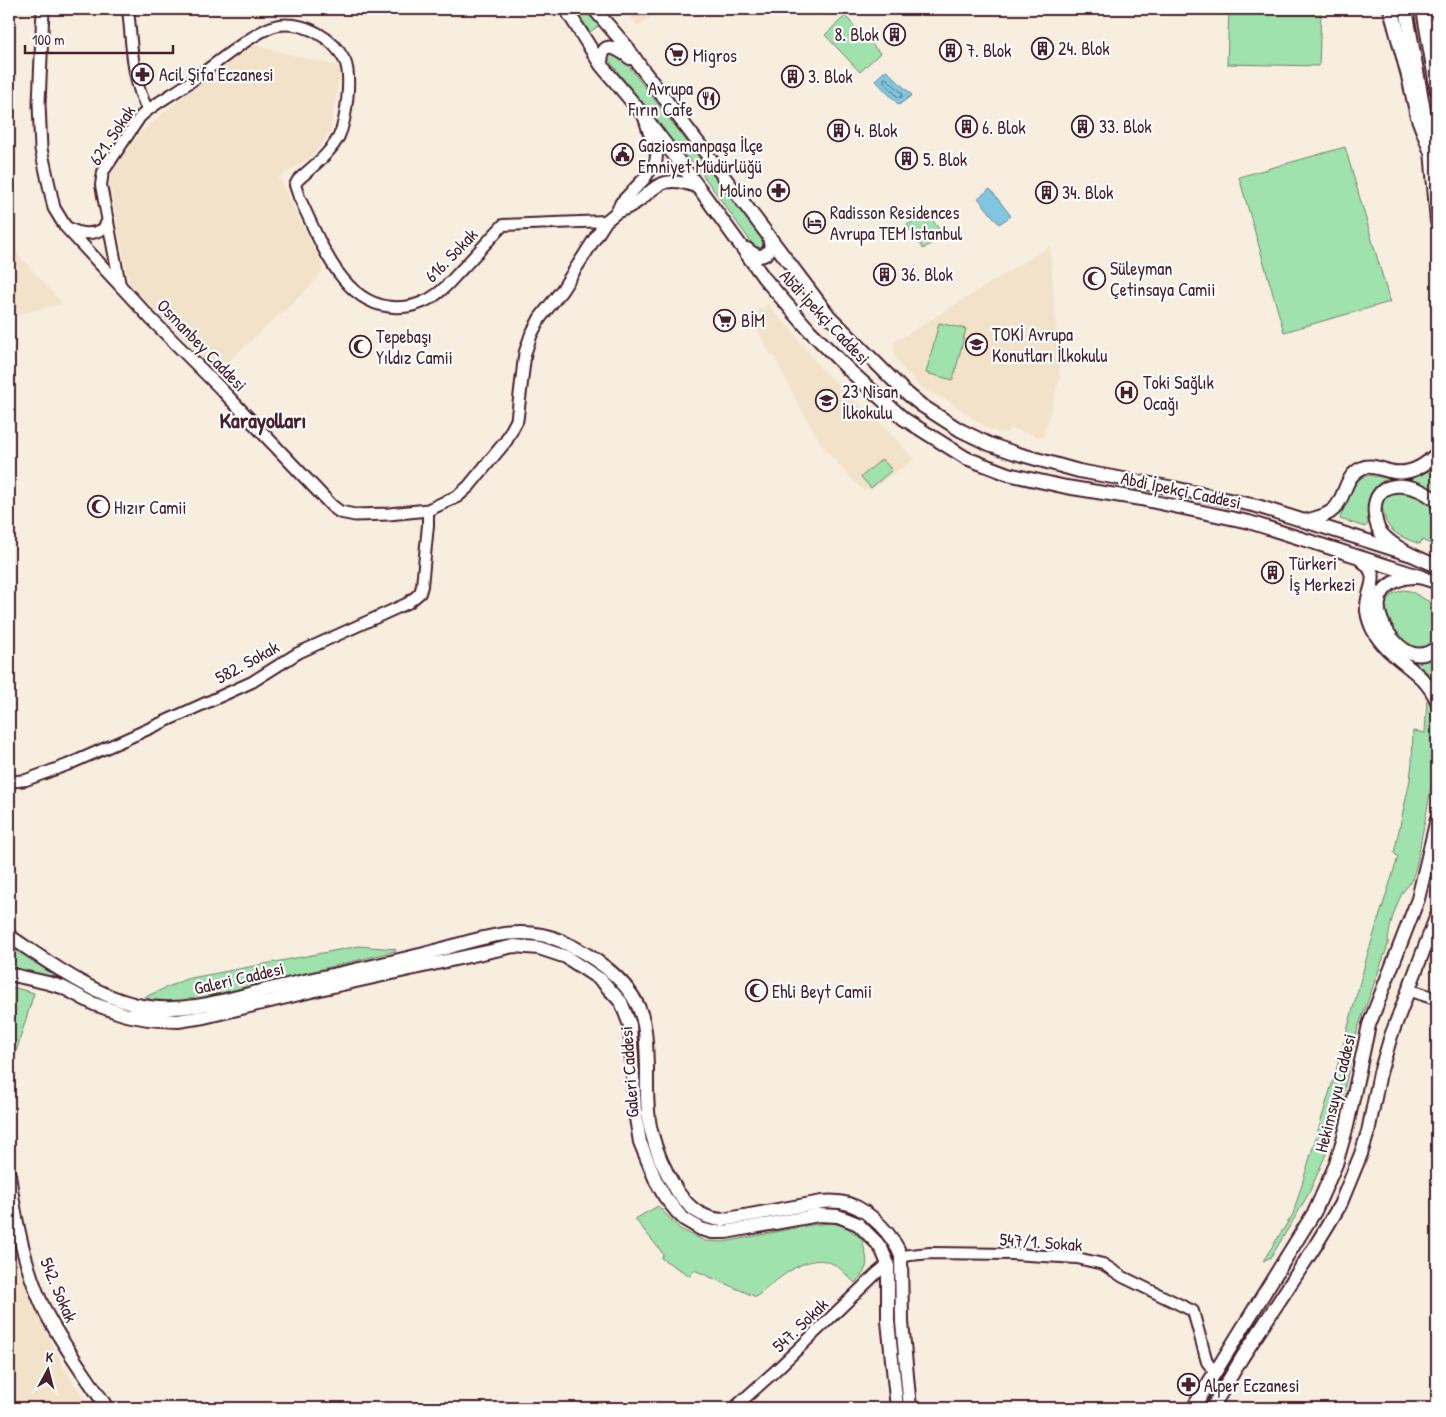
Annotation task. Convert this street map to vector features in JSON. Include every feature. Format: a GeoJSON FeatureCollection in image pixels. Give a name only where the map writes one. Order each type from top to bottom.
{"type":"FeatureCollection","features":[{"type":"Feature","properties":{"kind":"highway"},"geometry":{"type":"LineString","coordinates":[[1391,9],[1418,116],[1431,150]]}},
{"type":"Feature","properties":{"kind":"main road","name":"Osmanbey Caddesi"},"geometry":{"type":"LineString","coordinates":[[43,9],[39,104],[42,149],[54,208],[64,226],[332,506],[340,512],[367,515],[428,510],[458,496],[469,486],[514,429],[517,420],[525,353],[531,335],[540,318],[562,290],[606,222],[617,212]]}},
{"type":"Feature","properties":{"kind":"main road","name":"Abdi İpekçi Caddesi"},"geometry":{"type":"LineString","coordinates":[[566,9],[602,65],[645,117],[764,278],[804,325],[849,370],[904,419],[966,458],[1002,472],[1249,522],[1437,583]]}},
{"type":"Feature","properties":{"kind":"main road","name":"Abdi İpekçi Caddesi"},"geometry":{"type":"LineString","coordinates":[[594,9],[627,47],[815,299],[849,337],[915,400],[960,430],[1015,454],[1080,471],[1257,506],[1412,555]]}},
{"type":"Feature","properties":{"kind":"main road"},"geometry":{"type":"LineString","coordinates":[[1406,9],[1431,150],[1437,222]]}},
{"type":"Feature","properties":{"kind":"main road"},"geometry":{"type":"LineString","coordinates":[[1423,9],[1437,91]]}},
{"type":"Feature","properties":{"kind":"main road"},"geometry":{"type":"LineString","coordinates":[[602,65],[601,58],[603,54],[612,47],[618,48],[640,66]]}},
{"type":"Feature","properties":{"kind":"main road"},"geometry":{"type":"LineString","coordinates":[[617,212],[622,202],[644,179],[656,161],[657,148],[649,132],[645,117]]}},
{"type":"Feature","properties":{"kind":"main road"},"geometry":{"type":"LineString","coordinates":[[617,212],[627,208],[666,181],[683,182],[699,188]]}},
{"type":"Feature","properties":{"kind":"main road"},"geometry":{"type":"LineString","coordinates":[[737,241],[753,255],[760,257],[764,256],[771,247],[769,237]]}},
{"type":"Feature","properties":{"kind":"main road"},"geometry":{"type":"LineString","coordinates":[[1305,520],[1323,516],[1332,511],[1336,507],[1350,479],[1362,468],[1370,466],[1402,472],[1428,464],[1437,453]]}},
{"type":"Feature","properties":{"kind":"main road"},"geometry":{"type":"LineString","coordinates":[[1436,565],[1412,555],[1380,533],[1375,514],[1376,503],[1380,494],[1386,488],[1396,485],[1409,486],[1426,493],[1437,502]]}},
{"type":"Feature","properties":{"kind":"main road"},"geometry":{"type":"LineString","coordinates":[[1354,555],[1367,564],[1373,577],[1367,611],[1374,632],[1390,652],[1421,676],[1428,684],[1437,701]]}},
{"type":"Feature","properties":{"kind":"main road"},"geometry":{"type":"LineString","coordinates":[[1422,577],[1408,577],[1387,587],[1380,600],[1379,614],[1384,626],[1396,644],[1411,654],[1421,655],[1437,647]]}},
{"type":"Feature","properties":{"kind":"main road","name":"Hekimsuyu Caddesi"},"geometry":{"type":"LineString","coordinates":[[1193,1408],[1214,1371],[1315,1212],[1336,1164],[1347,1126],[1369,1025],[1418,899],[1437,819]]}},
{"type":"Feature","properties":{"kind":"main road"},"geometry":{"type":"LineString","coordinates":[[1212,1408],[1243,1356],[1340,1205],[1368,1132],[1384,1059],[1437,915]]}},
{"type":"Feature","properties":{"kind":"main road","name":"Galeri Caddesi"},"geometry":{"type":"LineString","coordinates":[[9,936],[93,988],[119,1001],[167,1009],[226,1000],[507,933],[524,932],[550,936],[597,962],[626,987],[637,1004],[642,1016],[645,1034],[651,1131],[667,1172],[690,1208],[710,1219],[722,1220],[837,1201],[860,1208],[897,1246],[901,1256]]}},
{"type":"Feature","properties":{"kind":"main road","name":"Galeri Caddesi"},"geometry":{"type":"LineString","coordinates":[[9,974],[48,982],[62,987],[94,1004],[126,1015],[178,1021],[204,1017],[514,946],[551,951],[566,957],[601,980],[616,995],[628,1016],[632,1035],[638,1137],[656,1181],[677,1212],[692,1224],[712,1232],[740,1230],[819,1215],[838,1216],[858,1224],[882,1250],[888,1264]]}},
{"type":"Feature","properties":{"kind":"main road"},"geometry":{"type":"LineString","coordinates":[[1409,990],[1437,998]]}},
{"type":"Feature","properties":{"kind":"main road","name":"542. Sokak"},"geometry":{"type":"LineString","coordinates":[[9,1174],[24,1249],[41,1303],[58,1335],[107,1408]]}},
{"type":"Feature","properties":{"kind":"main road"},"geometry":{"type":"LineString","coordinates":[[897,1408],[888,1321],[888,1264],[901,1256]]}},
{"type":"Feature","properties":{"kind":"main road"},"geometry":{"type":"LineString","coordinates":[[901,1256],[902,1322],[910,1408]]}},
{"type":"Feature","properties":{"kind":"main road"},"geometry":{"type":"LineString","coordinates":[[1214,1371],[1228,1382]]}},
{"type":"Feature","properties":{"kind":"street"},"geometry":{"type":"LineString","coordinates":[[128,9],[136,80],[140,97],[148,110]]}},
{"type":"Feature","properties":{"kind":"street","name":"621. Sokak"},"geometry":{"type":"LineString","coordinates":[[120,285],[101,185],[103,172],[140,117],[148,110],[192,82],[253,37],[278,25],[296,25],[320,34],[334,46],[345,62],[346,67],[347,92],[343,127],[334,146],[295,185]]}},
{"type":"Feature","properties":{"kind":"street","name":"616. Sokak"},"geometry":{"type":"LineString","coordinates":[[295,185],[299,197],[338,272],[361,296],[373,303],[390,308],[407,307],[421,303],[436,295],[503,225],[606,222]]}},
{"type":"Feature","properties":{"kind":"street"},"geometry":{"type":"LineString","coordinates":[[64,226],[74,231],[89,234],[103,230],[108,220]]}},
{"type":"Feature","properties":{"kind":"street","name":"582. Sokak"},"geometry":{"type":"LineString","coordinates":[[9,782],[26,780],[109,747],[252,682],[298,653],[408,603],[420,593],[422,586],[428,510]]}},
{"type":"Feature","properties":{"kind":"street","name":"547/1. Sokak"},"geometry":{"type":"LineString","coordinates":[[901,1256],[930,1253],[1066,1256],[1103,1264],[1123,1277],[1193,1311],[1207,1362],[1214,1371]]}},
{"type":"Feature","properties":{"kind":"street","name":"547. Sokak"},"geometry":{"type":"LineString","coordinates":[[734,1408],[888,1264]]}},
{"type":"Feature","properties":{"kind":"shaded area"},"geometry":{"type":"Polygon","coordinates":[[[625,9],[661,9],[638,26],[625,9]]]}},
{"type":"Feature","properties":{"kind":"shaded area"},"geometry":{"type":"Polygon","coordinates":[[[253,45],[341,67],[330,132],[310,157],[279,178],[322,265],[322,272],[309,288],[217,372],[129,283],[110,186],[111,175],[116,165],[141,132],[194,88],[253,45]]]}},
{"type":"Feature","properties":{"kind":"shaded area"},"geometry":{"type":"Polygon","coordinates":[[[10,221],[18,254],[62,303],[9,317],[10,221]]]}},
{"type":"Feature","properties":{"kind":"shaded area","name":"TOKİ Avrupa Konutları İlkokulu"},"geometry":{"type":"Polygon","coordinates":[[[1050,246],[1060,378],[1043,438],[1010,428],[1007,433],[997,432],[986,427],[944,398],[931,394],[916,383],[896,360],[893,346],[896,341],[1050,246]]]}},
{"type":"Feature","properties":{"kind":"shaded area","name":"23 Nisan İlkokulu"},"geometry":{"type":"Polygon","coordinates":[[[768,305],[794,333],[820,368],[882,425],[914,459],[870,491],[868,488],[864,491],[844,471],[821,444],[750,315],[768,305]]]}},
{"type":"Feature","properties":{"kind":"shaded area"},"geometry":{"type":"Polygon","coordinates":[[[9,1236],[11,1250],[27,1291],[63,1366],[90,1408],[9,1408],[9,1236]]]}},
{"type":"Feature","properties":{"kind":"green space"},"geometry":{"type":"Polygon","coordinates":[[[574,9],[587,9],[601,24],[590,32],[574,9]]]}},
{"type":"Feature","properties":{"kind":"green space"},"geometry":{"type":"Polygon","coordinates":[[[1229,9],[1321,9],[1319,66],[1227,64],[1229,9]]]}},
{"type":"Feature","properties":{"kind":"green space"},"geometry":{"type":"Polygon","coordinates":[[[845,16],[880,53],[860,72],[825,35],[845,16]]]}},
{"type":"Feature","properties":{"kind":"green space"},"geometry":{"type":"Polygon","coordinates":[[[613,53],[619,54],[762,239],[764,243],[761,248],[754,246],[700,171],[679,151],[608,59],[609,55],[613,53]]]}},
{"type":"Feature","properties":{"kind":"green space"},"geometry":{"type":"Polygon","coordinates":[[[1345,147],[1390,302],[1284,332],[1239,177],[1345,147]]]}},
{"type":"Feature","properties":{"kind":"green space"},"geometry":{"type":"Polygon","coordinates":[[[927,212],[943,235],[923,249],[907,225],[927,212]]]}},
{"type":"Feature","properties":{"kind":"green space"},"geometry":{"type":"Polygon","coordinates":[[[939,323],[966,329],[953,380],[926,373],[939,323]]]}},
{"type":"Feature","properties":{"kind":"green space"},"geometry":{"type":"Polygon","coordinates":[[[882,459],[892,470],[871,488],[861,477],[882,459]]]}},
{"type":"Feature","properties":{"kind":"green space"},"geometry":{"type":"Polygon","coordinates":[[[1437,468],[1437,493],[1418,483],[1405,480],[1437,468]]]}},
{"type":"Feature","properties":{"kind":"green space"},"geometry":{"type":"Polygon","coordinates":[[[1368,475],[1394,479],[1379,485],[1375,490],[1370,502],[1368,524],[1365,527],[1340,519],[1353,487],[1362,477],[1368,475]]]}},
{"type":"Feature","properties":{"kind":"green space"},"geometry":{"type":"Polygon","coordinates":[[[1397,488],[1430,500],[1434,516],[1435,546],[1422,540],[1420,544],[1403,537],[1392,530],[1388,524],[1382,500],[1389,492],[1397,488]]]}},
{"type":"Feature","properties":{"kind":"green space"},"geometry":{"type":"Polygon","coordinates":[[[1403,590],[1410,591],[1435,605],[1435,640],[1423,649],[1412,648],[1401,639],[1389,621],[1385,610],[1386,600],[1403,590]]]}},
{"type":"Feature","properties":{"kind":"green space"},"geometry":{"type":"Polygon","coordinates":[[[1437,655],[1437,686],[1426,671],[1414,662],[1414,659],[1429,659],[1437,655]]]}},
{"type":"Feature","properties":{"kind":"green space"},"geometry":{"type":"Polygon","coordinates":[[[1427,700],[1430,700],[1434,714],[1435,749],[1431,789],[1415,871],[1410,883],[1402,893],[1392,918],[1388,945],[1358,1028],[1343,1095],[1326,1154],[1309,1193],[1297,1214],[1271,1257],[1263,1261],[1293,1214],[1340,1057],[1367,956],[1398,857],[1394,853],[1410,780],[1413,731],[1425,733],[1427,700]]]}},
{"type":"Feature","properties":{"kind":"green space"},"geometry":{"type":"Polygon","coordinates":[[[359,946],[395,949],[396,951],[180,1003],[154,1001],[145,997],[186,979],[359,946]]]}},
{"type":"Feature","properties":{"kind":"green space"},"geometry":{"type":"Polygon","coordinates":[[[17,948],[78,986],[34,973],[9,969],[17,948]]]}},
{"type":"Feature","properties":{"kind":"green space"},"geometry":{"type":"Polygon","coordinates":[[[9,986],[34,993],[15,1055],[9,1037],[9,986]]]}},
{"type":"Feature","properties":{"kind":"green space"},"geometry":{"type":"Polygon","coordinates":[[[658,1206],[680,1229],[705,1241],[724,1242],[811,1225],[831,1223],[845,1226],[862,1239],[867,1262],[866,1267],[855,1283],[834,1264],[821,1260],[811,1261],[791,1270],[756,1297],[694,1270],[690,1276],[661,1258],[663,1255],[661,1251],[635,1219],[658,1206]]]}},
{"type":"Feature","properties":{"kind":"water"},"geometry":{"type":"Polygon","coordinates":[[[886,70],[912,95],[899,105],[875,80],[886,70]]]}},
{"type":"Feature","properties":{"kind":"water"},"geometry":{"type":"Polygon","coordinates":[[[990,189],[1011,216],[999,224],[978,198],[990,189]]]}},
{"type":"Feature","properties":{"kind":"place","name":"8. Blok"},"geometry":{"type":"Point","coordinates":[895,34]}},
{"type":"Feature","properties":{"kind":"place","name":"24. Blok"},"geometry":{"type":"Point","coordinates":[1042,48]}},
{"type":"Feature","properties":{"kind":"place","name":"7. Blok"},"geometry":{"type":"Point","coordinates":[950,50]}},
{"type":"Feature","properties":{"kind":"place","name":"Migros"},"geometry":{"type":"Point","coordinates":[677,55]}},
{"type":"Feature","properties":{"kind":"place","name":"Acil Şifa Eczanesi"},"geometry":{"type":"Point","coordinates":[143,74]}},
{"type":"Feature","properties":{"kind":"place","name":"3. Blok"},"geometry":{"type":"Point","coordinates":[792,76]}},
{"type":"Feature","properties":{"kind":"place","name":"Avrupa Fırın Cafe"},"geometry":{"type":"Point","coordinates":[709,98]}},
{"type":"Feature","properties":{"kind":"place","name":"33. Blok"},"geometry":{"type":"Point","coordinates":[1083,126]}},
{"type":"Feature","properties":{"kind":"place","name":"6. Blok"},"geometry":{"type":"Point","coordinates":[966,127]}},
{"type":"Feature","properties":{"kind":"place","name":"4. Blok"},"geometry":{"type":"Point","coordinates":[838,130]}},
{"type":"Feature","properties":{"kind":"place","name":"Gaziosmanpaşa İlçe Emniyet Müdürlüğü"},"geometry":{"type":"Point","coordinates":[622,155]}},
{"type":"Feature","properties":{"kind":"place","name":"5. Blok"},"geometry":{"type":"Point","coordinates":[907,159]}},
{"type":"Feature","properties":{"kind":"place","name":"Molino"},"geometry":{"type":"Point","coordinates":[778,190]}},
{"type":"Feature","properties":{"kind":"place","name":"34. Blok"},"geometry":{"type":"Point","coordinates":[1046,192]}},
{"type":"Feature","properties":{"kind":"place","name":"Radisson Residences Avrupa TEM Istanbul"},"geometry":{"type":"Point","coordinates":[814,222]}},
{"type":"Feature","properties":{"kind":"place","name":"36. Blok"},"geometry":{"type":"Point","coordinates":[885,274]}},
{"type":"Feature","properties":{"kind":"place","name":"Süleyman Çetinsaya Camii"},"geometry":{"type":"Point","coordinates":[1094,278]}},
{"type":"Feature","properties":{"kind":"place","name":"BİM"},"geometry":{"type":"Point","coordinates":[725,320]}},
{"type":"Feature","properties":{"kind":"place","name":"TOKİ Avrupa Konutları İlkokulu"},"geometry":{"type":"Point","coordinates":[976,344]}},
{"type":"Feature","properties":{"kind":"place","name":"Tepebaşı Yıldız Camii"},"geometry":{"type":"Point","coordinates":[360,346]}},
{"type":"Feature","properties":{"kind":"place","name":"Toki Sağlık Ocağı"},"geometry":{"type":"Point","coordinates":[1127,392]}},
{"type":"Feature","properties":{"kind":"place","name":"23 Nisan İlkokulu"},"geometry":{"type":"Point","coordinates":[826,401]}},
{"type":"Feature","properties":{"kind":"place","name":"Hızır Camii"},"geometry":{"type":"Point","coordinates":[98,507]}},
{"type":"Feature","properties":{"kind":"place","name":"Türkeri İş Merkezi"},"geometry":{"type":"Point","coordinates":[1273,573]}},
{"type":"Feature","properties":{"kind":"place","name":"Ehli Beyt Camii"},"geometry":{"type":"Point","coordinates":[756,991]}},
{"type":"Feature","properties":{"kind":"place","name":"Alper Eczanesi"},"geometry":{"type":"Point","coordinates":[1188,1385]}},
{"type":"Feature","properties":{"kind":"district","name":"Karayolları"},"geometry":{"type":"Point","coordinates":[263,420]}}]}
